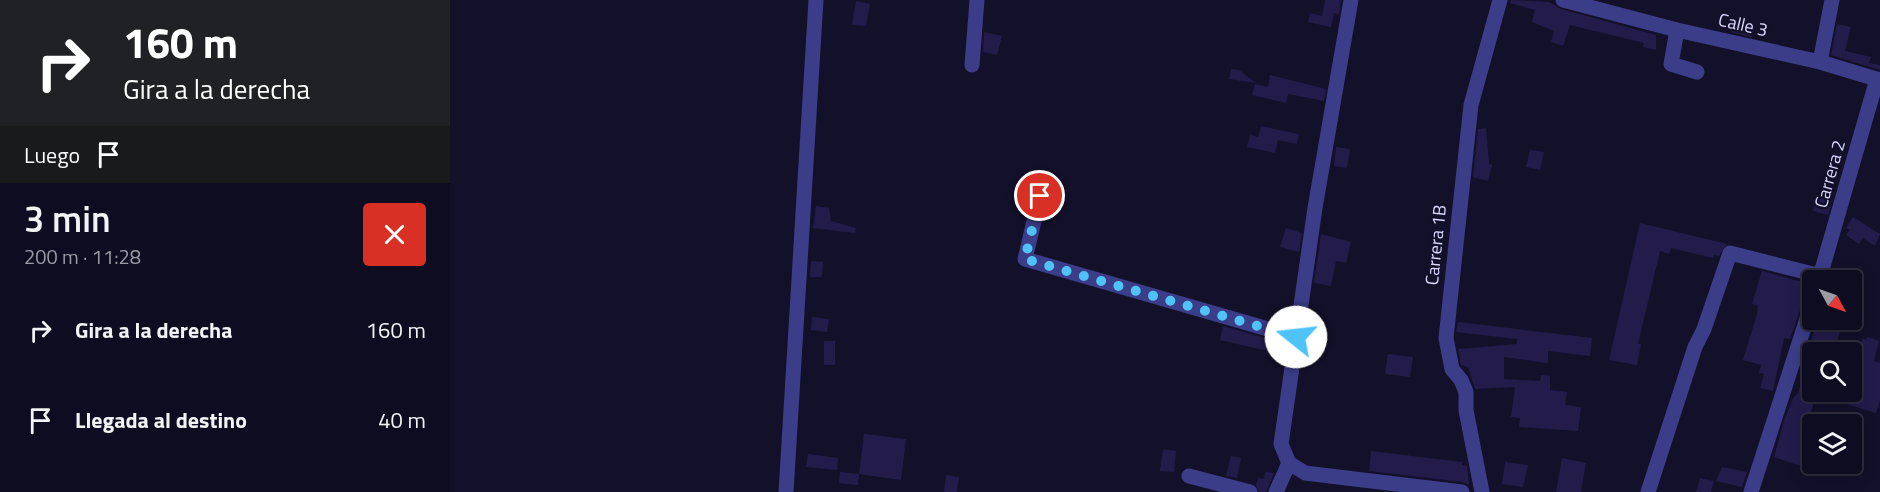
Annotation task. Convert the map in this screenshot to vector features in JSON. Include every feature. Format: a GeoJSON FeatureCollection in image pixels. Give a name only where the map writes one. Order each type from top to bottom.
{"type":"FeatureCollection","features":[{"type":"Feature","properties":{"kind":"street"},"geometry":{"type":"LineString","coordinates":[[786,492],[816,0]]}},
{"type":"Feature","properties":{"kind":"street"},"geometry":{"type":"LineString","coordinates":[[972,65],[977,0]]}},
{"type":"Feature","properties":{"kind":"street"},"geometry":{"type":"LineString","coordinates":[[1351,0],[1315,208],[1281,444],[1289,464],[1305,473],[1462,492]]}},
{"type":"Feature","properties":{"kind":"street","name":"Carrera 1B"},"geometry":{"type":"LineString","coordinates":[[1482,492],[1466,410],[1466,392],[1461,380],[1452,369],[1446,338],[1470,105],[1500,0]]}},
{"type":"Feature","properties":{"kind":"street","name":"Calle 3"},"geometry":{"type":"LineString","coordinates":[[1563,0],[1677,30],[1820,62],[1879,80]]}},
{"type":"Feature","properties":{"kind":"street"},"geometry":{"type":"LineString","coordinates":[[1820,62],[1833,0]]}},
{"type":"Feature","properties":{"kind":"street"},"geometry":{"type":"LineString","coordinates":[[1677,30],[1671,64],[1697,72]]}},
{"type":"Feature","properties":{"kind":"street","name":"Carrera 2"},"geometry":{"type":"LineString","coordinates":[[1822,270],[1879,80]]}},
{"type":"Feature","properties":{"kind":"street"},"geometry":{"type":"LineString","coordinates":[[1040,196],[1025,259],[1296,337]]}},
{"type":"Feature","properties":{"kind":"street"},"geometry":{"type":"LineString","coordinates":[[1648,492],[1695,346],[1704,329],[1730,253],[1802,273]]}},
{"type":"Feature","properties":{"kind":"street"},"geometry":{"type":"LineString","coordinates":[[1751,492],[1803,330]]}},
{"type":"Feature","properties":{"kind":"street"},"geometry":{"type":"LineString","coordinates":[[1276,492],[1289,464]]}},
{"type":"Feature","properties":{"kind":"street"},"geometry":{"type":"LineString","coordinates":[[1189,476],[1250,492]]}},
{"type":"Feature","properties":{"kind":"building"},"geometry":{"type":"Polygon","coordinates":[[[1325,0],[1341,0],[1339,14],[1334,13],[1331,27],[1308,22],[1310,13],[1322,16],[1325,0]]]}},
{"type":"Feature","properties":{"kind":"building"},"geometry":{"type":"Polygon","coordinates":[[[1511,0],[1549,2],[1561,9],[1656,35],[1656,50],[1643,47],[1644,43],[1570,25],[1563,46],[1551,42],[1554,31],[1532,22],[1535,10],[1510,3],[1511,0]]]}},
{"type":"Feature","properties":{"kind":"building"},"geometry":{"type":"Polygon","coordinates":[[[856,1],[870,4],[866,26],[852,25],[856,1]]]}},
{"type":"Feature","properties":{"kind":"building"},"geometry":{"type":"Polygon","coordinates":[[[1734,19],[1754,24],[1751,37],[1731,32],[1734,19]]]}},
{"type":"Feature","properties":{"kind":"building"},"geometry":{"type":"Polygon","coordinates":[[[1837,24],[1851,27],[1845,51],[1871,57],[1869,63],[1880,65],[1880,70],[1831,55],[1837,24]]]}},
{"type":"Feature","properties":{"kind":"building"},"geometry":{"type":"Polygon","coordinates":[[[984,32],[1002,36],[997,55],[983,52],[984,32]]]}},
{"type":"Feature","properties":{"kind":"building"},"geometry":{"type":"Polygon","coordinates":[[[1231,69],[1239,70],[1256,83],[1229,79],[1231,69]]]}},
{"type":"Feature","properties":{"kind":"building"},"geometry":{"type":"Polygon","coordinates":[[[1270,75],[1326,89],[1324,101],[1288,94],[1286,103],[1252,95],[1255,84],[1268,87],[1270,75]]]}},
{"type":"Feature","properties":{"kind":"building"},"geometry":{"type":"Polygon","coordinates":[[[1261,126],[1299,134],[1297,144],[1278,140],[1275,153],[1247,147],[1250,135],[1258,137],[1261,126]]]}},
{"type":"Feature","properties":{"kind":"building"},"geometry":{"type":"Polygon","coordinates":[[[1486,128],[1489,164],[1492,165],[1488,181],[1473,177],[1478,129],[1486,128]]]}},
{"type":"Feature","properties":{"kind":"building"},"geometry":{"type":"Polygon","coordinates":[[[1336,147],[1350,149],[1347,168],[1334,166],[1336,147]]]}},
{"type":"Feature","properties":{"kind":"building"},"geometry":{"type":"Polygon","coordinates":[[[1530,150],[1544,152],[1540,170],[1526,167],[1530,150]]]}},
{"type":"Feature","properties":{"kind":"building"},"geometry":{"type":"Polygon","coordinates":[[[1817,195],[1832,199],[1828,215],[1813,211],[1817,195]]]}},
{"type":"Feature","properties":{"kind":"building"},"geometry":{"type":"Polygon","coordinates":[[[816,206],[829,208],[831,221],[856,228],[855,233],[813,228],[816,206]]]}},
{"type":"Feature","properties":{"kind":"building"},"geometry":{"type":"Polygon","coordinates":[[[1853,217],[1880,234],[1875,246],[1863,238],[1859,244],[1846,235],[1850,230],[1846,228],[1853,217]]]}},
{"type":"Feature","properties":{"kind":"building"},"geometry":{"type":"Polygon","coordinates":[[[1640,223],[1727,244],[1719,256],[1714,255],[1713,258],[1671,248],[1669,254],[1660,251],[1638,344],[1641,344],[1637,365],[1609,360],[1640,223]]]}},
{"type":"Feature","properties":{"kind":"building"},"geometry":{"type":"Polygon","coordinates":[[[1286,228],[1302,233],[1299,252],[1280,247],[1286,228]]]}},
{"type":"Feature","properties":{"kind":"building"},"geometry":{"type":"Polygon","coordinates":[[[1321,234],[1351,242],[1346,263],[1336,261],[1331,286],[1314,283],[1321,234]]]}},
{"type":"Feature","properties":{"kind":"building"},"geometry":{"type":"Polygon","coordinates":[[[811,261],[823,262],[822,277],[810,277],[811,261]]]}},
{"type":"Feature","properties":{"kind":"building"},"geometry":{"type":"Polygon","coordinates":[[[1762,271],[1802,282],[1802,304],[1790,339],[1784,338],[1773,391],[1760,388],[1764,374],[1759,373],[1761,365],[1743,360],[1757,314],[1758,306],[1752,304],[1762,271]]]}},
{"type":"Feature","properties":{"kind":"building"},"geometry":{"type":"Polygon","coordinates":[[[812,317],[829,319],[827,332],[811,330],[812,317]]]}},
{"type":"Feature","properties":{"kind":"building"},"geometry":{"type":"Polygon","coordinates":[[[1458,322],[1592,338],[1590,356],[1548,351],[1548,363],[1504,357],[1504,379],[1540,381],[1541,375],[1550,376],[1550,390],[1567,392],[1565,405],[1581,407],[1578,431],[1519,427],[1520,418],[1511,417],[1515,387],[1475,389],[1468,367],[1461,365],[1458,349],[1517,344],[1517,339],[1456,332],[1458,322]]]}},
{"type":"Feature","properties":{"kind":"building"},"geometry":{"type":"Polygon","coordinates":[[[1223,326],[1283,343],[1281,354],[1220,340],[1223,326]]]}},
{"type":"Feature","properties":{"kind":"building"},"geometry":{"type":"Polygon","coordinates":[[[1814,330],[1840,330],[1837,342],[1811,342],[1814,330]]]}},
{"type":"Feature","properties":{"kind":"building"},"geometry":{"type":"Polygon","coordinates":[[[1867,337],[1879,341],[1874,361],[1880,363],[1880,400],[1876,413],[1839,402],[1862,402],[1861,342],[1863,338],[1866,340],[1867,337]]]}},
{"type":"Feature","properties":{"kind":"building"},"geometry":{"type":"Polygon","coordinates":[[[824,341],[835,341],[835,365],[824,365],[824,341]]]}},
{"type":"Feature","properties":{"kind":"building"},"geometry":{"type":"Polygon","coordinates":[[[1388,354],[1413,357],[1410,377],[1385,374],[1388,354]]]}},
{"type":"Feature","properties":{"kind":"building"},"geometry":{"type":"Polygon","coordinates":[[[1802,380],[1802,402],[1814,402],[1810,414],[1802,414],[1802,467],[1774,457],[1784,421],[1793,398],[1798,393],[1802,380]]]}},
{"type":"Feature","properties":{"kind":"building"},"geometry":{"type":"Polygon","coordinates":[[[864,434],[906,439],[901,480],[859,474],[864,434]]]}},
{"type":"Feature","properties":{"kind":"building"},"geometry":{"type":"Polygon","coordinates":[[[1163,449],[1176,451],[1174,472],[1160,471],[1163,449]]]}},
{"type":"Feature","properties":{"kind":"building"},"geometry":{"type":"Polygon","coordinates":[[[1371,451],[1462,462],[1462,465],[1467,466],[1469,485],[1463,482],[1369,471],[1371,451]]]}},
{"type":"Feature","properties":{"kind":"building"},"geometry":{"type":"Polygon","coordinates":[[[808,454],[838,458],[837,470],[806,467],[808,454]]]}},
{"type":"Feature","properties":{"kind":"building"},"geometry":{"type":"Polygon","coordinates":[[[1231,456],[1241,458],[1237,478],[1226,476],[1231,456]]]}},
{"type":"Feature","properties":{"kind":"building"},"geometry":{"type":"Polygon","coordinates":[[[1562,458],[1586,463],[1581,492],[1556,492],[1562,458]]]}},
{"type":"Feature","properties":{"kind":"building"},"geometry":{"type":"Polygon","coordinates":[[[1505,462],[1528,465],[1523,487],[1502,484],[1505,462]]]}},
{"type":"Feature","properties":{"kind":"building"},"geometry":{"type":"Polygon","coordinates":[[[1722,467],[1747,472],[1742,487],[1716,481],[1722,467]]]}},
{"type":"Feature","properties":{"kind":"building"},"geometry":{"type":"Polygon","coordinates":[[[840,472],[859,474],[858,485],[839,483],[840,472]]]}},
{"type":"Feature","properties":{"kind":"building"},"geometry":{"type":"Polygon","coordinates":[[[1265,472],[1274,473],[1266,492],[1259,492],[1256,485],[1258,478],[1264,479],[1265,472]]]}},
{"type":"Feature","properties":{"kind":"building"},"geometry":{"type":"Polygon","coordinates":[[[946,475],[959,477],[957,492],[944,492],[946,475]]]}},
{"type":"Feature","properties":{"kind":"building"},"geometry":{"type":"Polygon","coordinates":[[[1700,478],[1714,481],[1711,492],[1696,492],[1700,478]]]}},
{"type":"Feature","properties":{"kind":"route"},"geometry":{"type":"LineString","coordinates":[[1040,196],[1025,259],[1296,337]]}}]}
